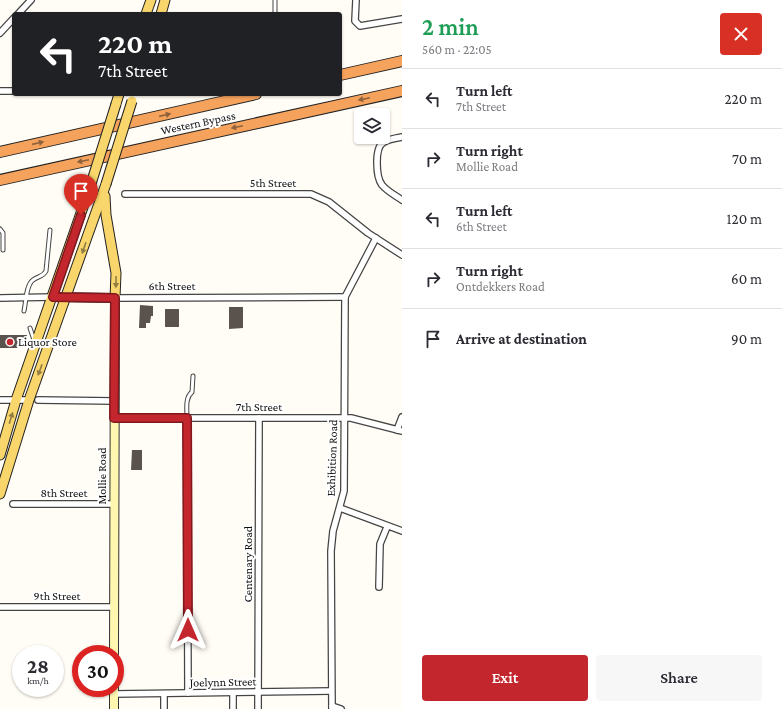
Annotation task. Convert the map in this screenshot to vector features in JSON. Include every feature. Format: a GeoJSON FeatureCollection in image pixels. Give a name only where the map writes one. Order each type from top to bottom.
{"type":"FeatureCollection","features":[{"type":"Feature","properties":{"kind":"highway"},"geometry":{"type":"LineString","coordinates":[[342,75],[402,61]]}},
{"type":"Feature","properties":{"kind":"highway","name":"Western Bypass"},"geometry":{"type":"LineString","coordinates":[[0,180],[402,91]]}},
{"type":"Feature","properties":{"kind":"highway","name":"Western Bypass"},"geometry":{"type":"LineString","coordinates":[[0,152],[247,96]]}},
{"type":"Feature","properties":{"kind":"main road"},"geometry":{"type":"LineString","coordinates":[[147,12],[151,0]]}},
{"type":"Feature","properties":{"kind":"main road"},"geometry":{"type":"LineString","coordinates":[[161,12],[165,0]]}},
{"type":"Feature","properties":{"kind":"main road"},"geometry":{"type":"LineString","coordinates":[[0,455],[16,400],[36,348],[90,187],[118,96]]}},
{"type":"Feature","properties":{"kind":"main road"},"geometry":{"type":"LineString","coordinates":[[0,494],[34,400],[134,98]]}},
{"type":"Feature","properties":{"kind":"main road"},"geometry":{"type":"LineString","coordinates":[[106,186],[106,215],[116,273],[115,298]]}},
{"type":"Feature","properties":{"kind":"main road","name":"6th Street"},"geometry":{"type":"LineString","coordinates":[[53,297],[115,298]]}},
{"type":"Feature","properties":{"kind":"main road","name":"Mollie Road"},"geometry":{"type":"LineString","coordinates":[[114,645],[115,298]]}},
{"type":"Feature","properties":{"kind":"main road"},"geometry":{"type":"LineString","coordinates":[[114,697],[114,709]]}},
{"type":"Feature","properties":{"kind":"street"},"geometry":{"type":"LineString","coordinates":[[20,12],[31,0]]}},
{"type":"Feature","properties":{"kind":"street"},"geometry":{"type":"LineString","coordinates":[[356,0],[355,21],[360,26],[402,19]]}},
{"type":"Feature","properties":{"kind":"street"},"geometry":{"type":"LineString","coordinates":[[0,33],[12,20]]}},
{"type":"Feature","properties":{"kind":"street"},"geometry":{"type":"LineString","coordinates":[[0,91],[12,91]]}},
{"type":"Feature","properties":{"kind":"street"},"geometry":{"type":"LineString","coordinates":[[402,137],[381,144],[377,162],[381,183],[388,191],[402,200]]}},
{"type":"Feature","properties":{"kind":"street","name":"5th Street"},"geometry":{"type":"LineString","coordinates":[[125,194],[306,194],[329,202],[376,238],[402,255]]}},
{"type":"Feature","properties":{"kind":"street","name":"Exhibition Road"},"geometry":{"type":"LineString","coordinates":[[332,707],[331,546],[333,531],[344,491],[345,298],[376,238]]}},
{"type":"Feature","properties":{"kind":"street","name":"6th Street"},"geometry":{"type":"LineString","coordinates":[[0,298],[53,297]]}},
{"type":"Feature","properties":{"kind":"street","name":"6th Street"},"geometry":{"type":"LineString","coordinates":[[115,298],[345,298]]}},
{"type":"Feature","properties":{"kind":"street"},"geometry":{"type":"LineString","coordinates":[[0,400],[114,401]]}},
{"type":"Feature","properties":{"kind":"street"},"geometry":{"type":"LineString","coordinates":[[400,431],[402,417]]}},
{"type":"Feature","properties":{"kind":"street","name":"7th Street"},"geometry":{"type":"LineString","coordinates":[[114,418],[344,418],[356,419],[400,431]]}},
{"type":"Feature","properties":{"kind":"street"},"geometry":{"type":"LineString","coordinates":[[187,418],[188,693]]}},
{"type":"Feature","properties":{"kind":"street","name":"Centenary Road"},"geometry":{"type":"LineString","coordinates":[[258,709],[259,418]]}},
{"type":"Feature","properties":{"kind":"street","name":"8th Street"},"geometry":{"type":"LineString","coordinates":[[13,504],[114,504]]}},
{"type":"Feature","properties":{"kind":"street"},"geometry":{"type":"LineString","coordinates":[[340,508],[402,531]]}},
{"type":"Feature","properties":{"kind":"street"},"geometry":{"type":"LineString","coordinates":[[379,587],[380,544],[386,526]]}},
{"type":"Feature","properties":{"kind":"street","name":"9th Street"},"geometry":{"type":"LineString","coordinates":[[0,607],[114,607]]}},
{"type":"Feature","properties":{"kind":"street","name":"Joelynn Street"},"geometry":{"type":"LineString","coordinates":[[124,692],[164,694],[331,691]]}},
{"type":"Feature","properties":{"kind":"street"},"geometry":{"type":"LineString","coordinates":[[233,693],[233,709]]}},
{"type":"Feature","properties":{"kind":"street"},"geometry":{"type":"LineString","coordinates":[[164,694],[164,709]]}},
{"type":"Feature","properties":{"kind":"street"},"geometry":{"type":"LineString","coordinates":[[332,707],[341,709]]}},
{"type":"Feature","properties":{"kind":"lane"},"geometry":{"type":"LineString","coordinates":[[275,0],[275,12]]}},
{"type":"Feature","properties":{"kind":"lane"},"geometry":{"type":"LineString","coordinates":[[0,229],[3,233],[2,250]]}},
{"type":"Feature","properties":{"kind":"lane"},"geometry":{"type":"LineString","coordinates":[[24,311],[30,283],[36,278],[43,276],[46,271],[50,230]]}},
{"type":"Feature","properties":{"kind":"lane"},"geometry":{"type":"LineString","coordinates":[[187,418],[187,399],[189,394],[192,392],[193,376]]}},
{"type":"Feature","properties":{"kind":"building"},"geometry":{"type":"Polygon","coordinates":[[[140,305],[153,306],[153,316],[151,316],[150,323],[146,323],[146,328],[139,328],[140,305]]]}},
{"type":"Feature","properties":{"kind":"building"},"geometry":{"type":"Polygon","coordinates":[[[229,307],[243,307],[243,328],[229,329],[229,307]]]}},
{"type":"Feature","properties":{"kind":"building"},"geometry":{"type":"Polygon","coordinates":[[[165,309],[179,309],[179,327],[165,327],[165,309]]]}},
{"type":"Feature","properties":{"kind":"building"},"geometry":{"type":"Polygon","coordinates":[[[0,335],[27,335],[24,348],[0,348],[0,335]]]}},
{"type":"Feature","properties":{"kind":"building"},"geometry":{"type":"Polygon","coordinates":[[[132,450],[142,450],[142,470],[131,470],[132,450]]]}},
{"type":"Feature","properties":{"kind":"place","name":"Liquor Store"},"geometry":{"type":"Point","coordinates":[10,342]}},
{"type":"Feature","properties":{"kind":"route"},"geometry":{"type":"LineString","coordinates":[[81,215],[53,297],[115,298],[114,418],[187,418],[188,630]]}}]}
